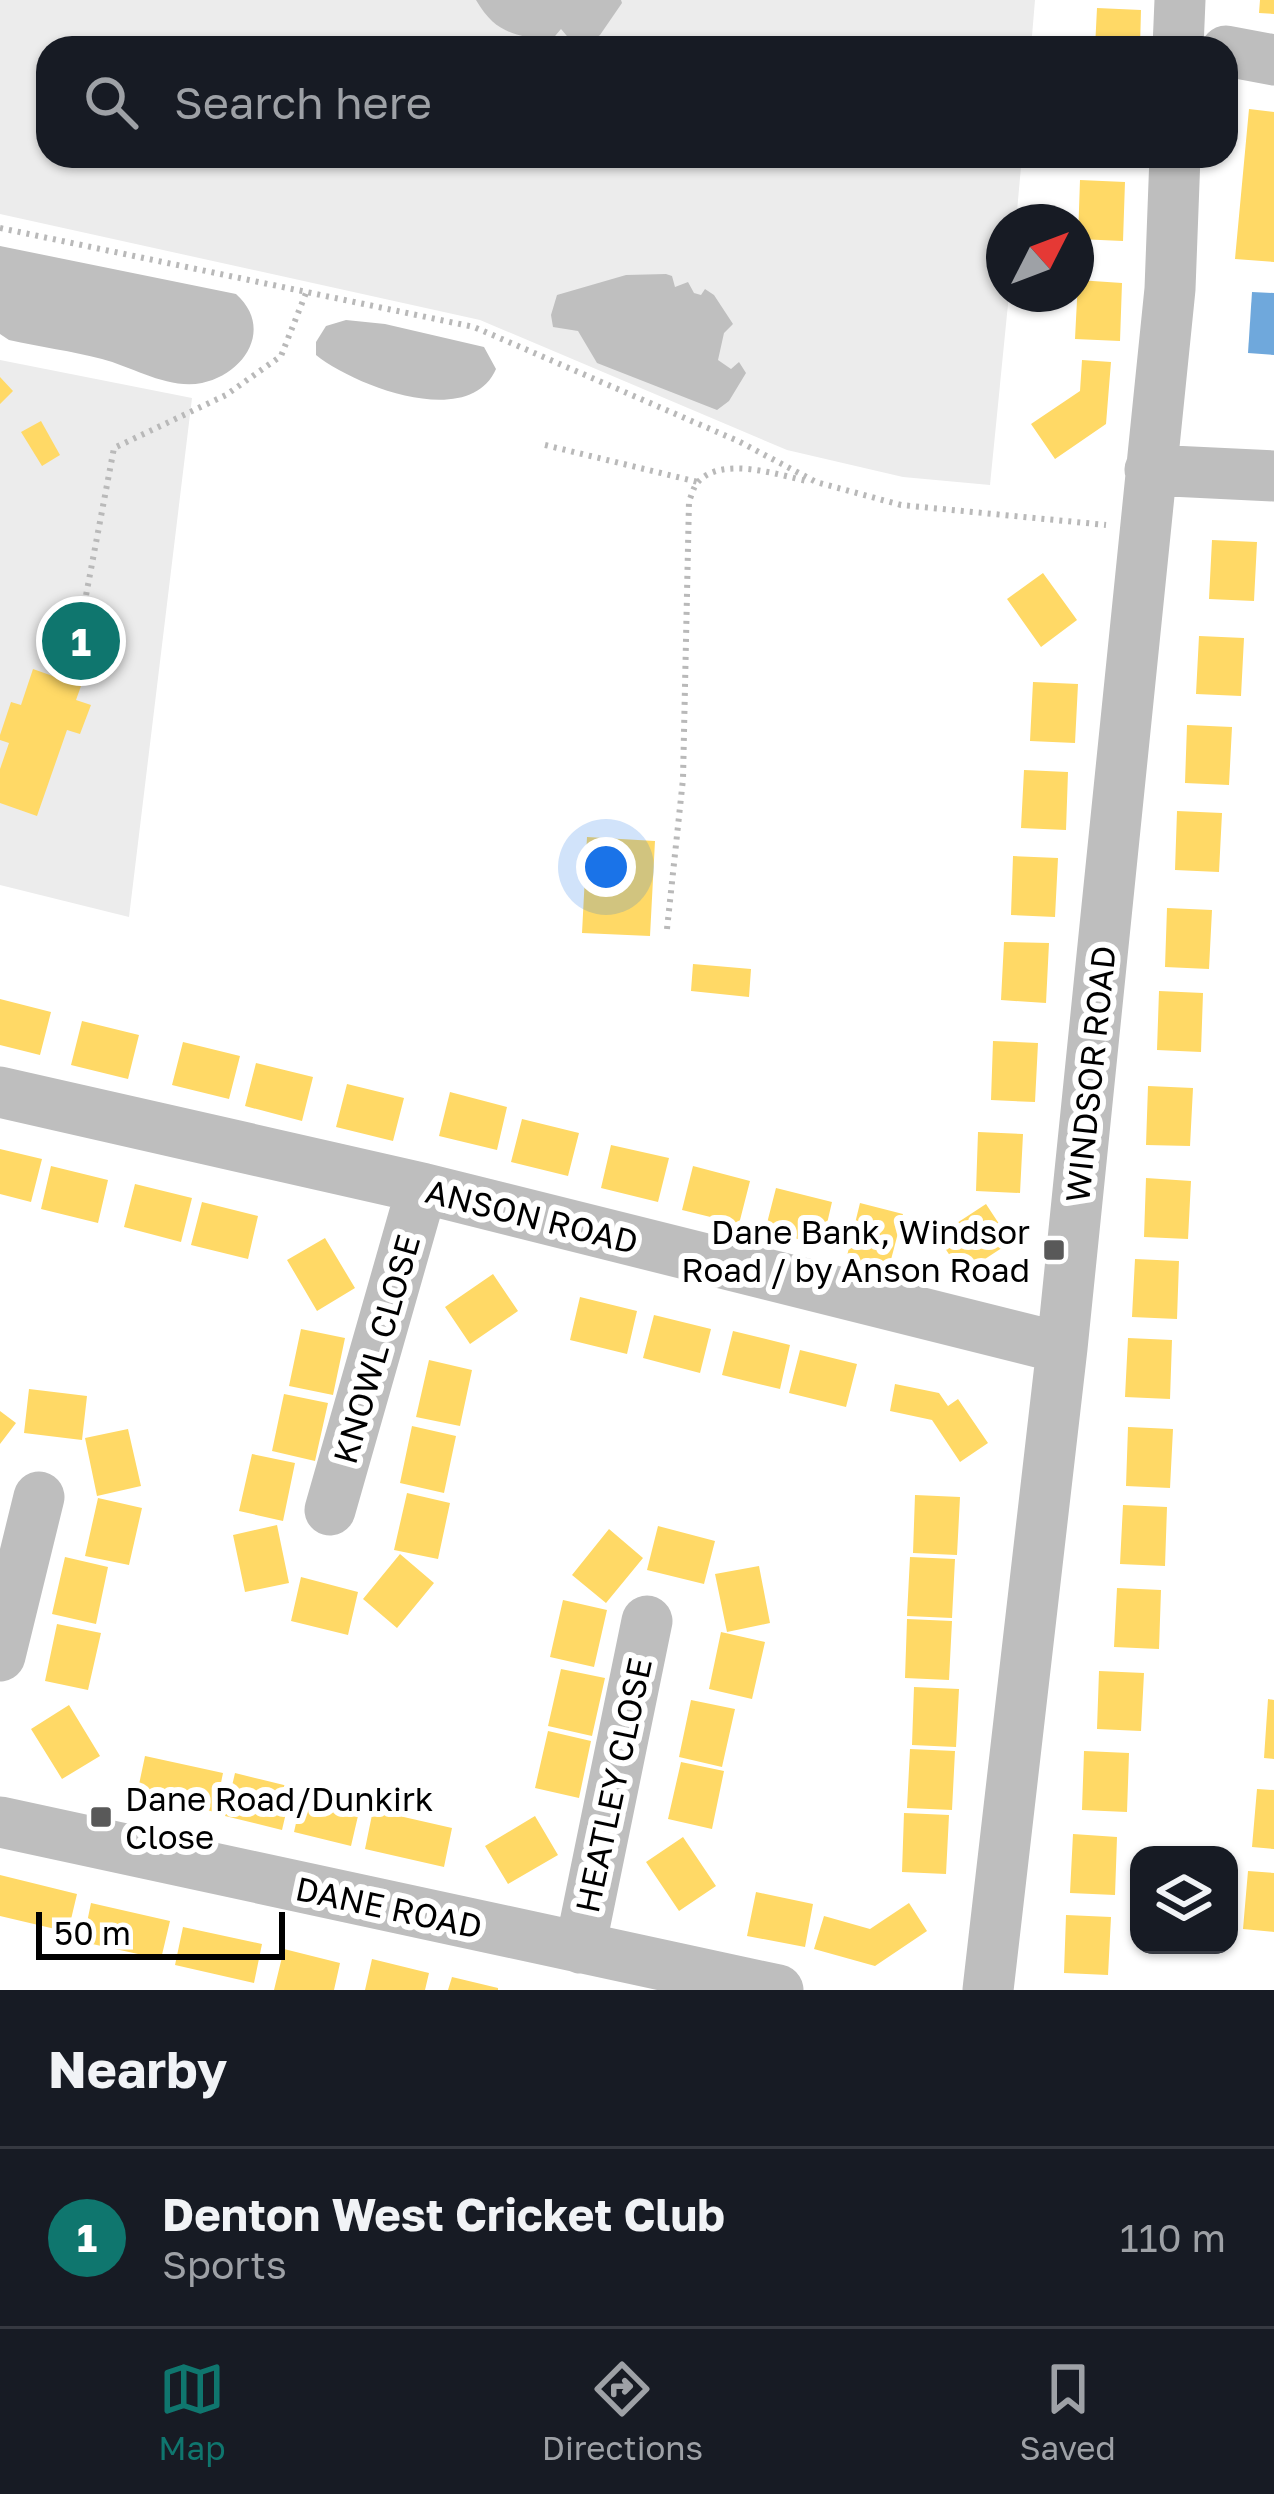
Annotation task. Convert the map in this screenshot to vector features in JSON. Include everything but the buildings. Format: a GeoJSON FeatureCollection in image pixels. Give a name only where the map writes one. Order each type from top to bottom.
{"type":"FeatureCollection","features":[{"type":"Feature","properties":{"kind":"street"},"geometry":{"type":"LineString","coordinates":[[1238,50],[1274,60]]}},
{"type":"Feature","properties":{"kind":"street","name":"WINDSOR ROAD"},"geometry":{"type":"LineString","coordinates":[[988,1990],[1062,1348],[1170,290],[1175,168]]}},
{"type":"Feature","properties":{"kind":"street"},"geometry":{"type":"LineString","coordinates":[[1150,470],[1274,476]]}},
{"type":"Feature","properties":{"kind":"street","name":"ANSON ROAD"},"geometry":{"type":"LineString","coordinates":[[0,1092],[422,1188],[1062,1348]]}},
{"type":"Feature","properties":{"kind":"street","name":"KNOWL CLOSE"},"geometry":{"type":"LineString","coordinates":[[329,1510],[422,1188]]}},
{"type":"Feature","properties":{"kind":"street"},"geometry":{"type":"LineString","coordinates":[[0,1656],[39,1497]]}},
{"type":"Feature","properties":{"kind":"street","name":"HEATLEY CLOSE"},"geometry":{"type":"LineString","coordinates":[[580,1948],[647,1621]]}},
{"type":"Feature","properties":{"kind":"street","name":"DANE ROAD"},"geometry":{"type":"LineString","coordinates":[[0,1822],[778,1990]]}},
{"type":"Feature","properties":{"kind":"path"},"geometry":{"type":"LineString","coordinates":[[0,228],[474,327],[738,441],[816,482]]}},
{"type":"Feature","properties":{"kind":"path"},"geometry":{"type":"LineString","coordinates":[[76,648],[114,448],[226,395],[281,356],[306,293]]}},
{"type":"Feature","properties":{"kind":"path"},"geometry":{"type":"LineString","coordinates":[[545,445],[698,482]]}},
{"type":"Feature","properties":{"kind":"path"},"geometry":{"type":"LineString","coordinates":[[667,929],[682,779],[689,501],[698,482],[718,470],[752,470],[901,505],[1145,528]]}},
{"type":"Feature","properties":{"kind":"shaded area"},"geometry":{"type":"Polygon","coordinates":[[[0,0],[1035,0],[1032,36],[36,36],[36,168],[1021,168],[1018,204],[986,204],[986,312],[1007,312],[990,485],[903,477],[787,450],[480,320],[0,214],[0,0]]]}},
{"type":"Feature","properties":{"kind":"shaded area"},"geometry":{"type":"Polygon","coordinates":[[[476,0],[622,3],[599,36],[567,36],[561,29],[555,36],[523,36],[491,20],[476,0]]]}},
{"type":"Feature","properties":{"kind":"shaded area"},"geometry":{"type":"Polygon","coordinates":[[[0,246],[236,294],[253,321],[249,348],[231,370],[190,384],[164,381],[91,356],[9,340],[0,334],[0,246]]]}},
{"type":"Feature","properties":{"kind":"shaded area"},"geometry":{"type":"Polygon","coordinates":[[[626,275],[672,276],[675,287],[688,282],[694,293],[701,295],[705,289],[714,295],[733,324],[724,333],[718,360],[731,369],[739,362],[746,373],[729,401],[717,410],[597,363],[578,331],[553,327],[557,295],[626,275]]]}},
{"type":"Feature","properties":{"kind":"shaded area"},"geometry":{"type":"Polygon","coordinates":[[[346,320],[484,347],[496,369],[482,387],[462,397],[437,400],[382,389],[316,355],[316,342],[326,326],[346,320]]]}},
{"type":"Feature","properties":{"kind":"shaded area"},"geometry":{"type":"Polygon","coordinates":[[[0,360],[192,398],[129,917],[0,885],[0,360]]]}},
{"type":"Feature","properties":{"kind":"place","name":"Denton West Cricket Club"},"geometry":{"type":"Point","coordinates":[81,641]}},
{"type":"Feature","properties":{"kind":"place","name":"Dane Bank, Windsor Road / by Anson Road"},"geometry":{"type":"Point","coordinates":[1054,1250]}},
{"type":"Feature","properties":{"kind":"place","name":"Dane Road/Dunkirk Close"},"geometry":{"type":"Point","coordinates":[101,1817]}}]}
